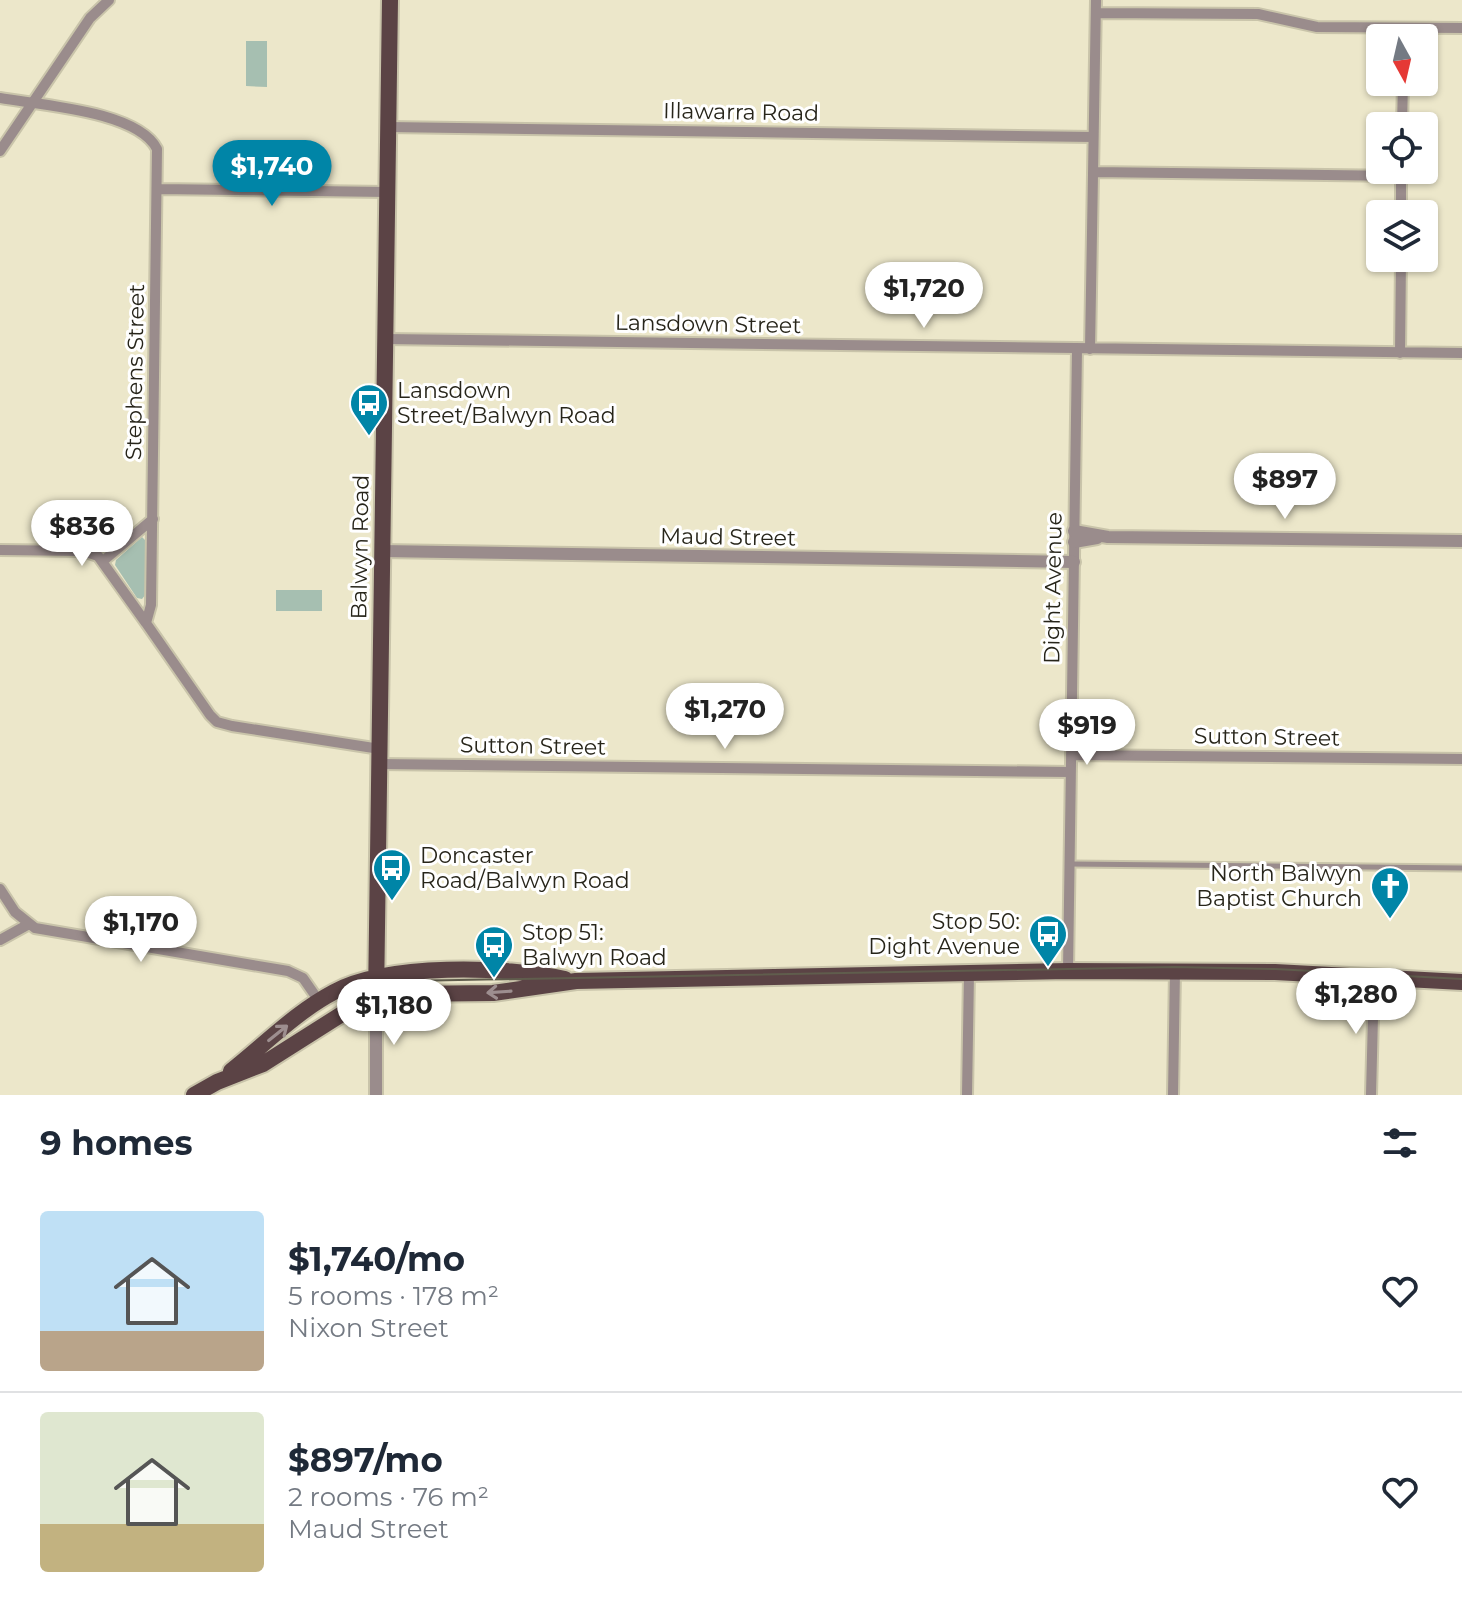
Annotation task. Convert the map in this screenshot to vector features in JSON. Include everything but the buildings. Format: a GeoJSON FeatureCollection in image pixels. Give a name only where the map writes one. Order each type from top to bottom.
{"type":"FeatureCollection","features":[{"type":"Feature","properties":{"kind":"main road","name":"Balwyn Road"},"geometry":{"type":"LineString","coordinates":[[376,999],[390,0]]}},
{"type":"Feature","properties":{"kind":"main road"},"geometry":{"type":"LineString","coordinates":[[194,1095],[217,1082],[263,1064],[341,1013],[376,999],[403,994],[512,991],[576,981],[1068,971],[1175,970],[1462,982]]}},
{"type":"Feature","properties":{"kind":"main road"},"geometry":{"type":"LineString","coordinates":[[217,1082],[319,1001],[337,990],[376,976],[495,971],[527,972],[576,981]]}},
{"type":"Feature","properties":{"kind":"street"},"geometry":{"type":"LineString","coordinates":[[0,151],[90,18],[109,0]]}},
{"type":"Feature","properties":{"kind":"street"},"geometry":{"type":"LineString","coordinates":[[1090,349],[1096,0]]}},
{"type":"Feature","properties":{"kind":"street"},"geometry":{"type":"LineString","coordinates":[[1096,13],[1258,14],[1317,27],[1366,30]]}},
{"type":"Feature","properties":{"kind":"street"},"geometry":{"type":"LineString","coordinates":[[1438,30],[1462,28]]}},
{"type":"Feature","properties":{"kind":"street","name":"Stephens Street"},"geometry":{"type":"LineString","coordinates":[[0,98],[117,119],[130,124],[152,140],[157,149],[153,519],[151,605],[146,623]]}},
{"type":"Feature","properties":{"kind":"street","name":"Illawarra Road"},"geometry":{"type":"LineString","coordinates":[[388,127],[1093,137]]}},
{"type":"Feature","properties":{"kind":"street"},"geometry":{"type":"LineString","coordinates":[[1093,172],[1366,173]]}},
{"type":"Feature","properties":{"kind":"street"},"geometry":{"type":"LineString","coordinates":[[158,189],[387,192]]}},
{"type":"Feature","properties":{"kind":"street"},"geometry":{"type":"LineString","coordinates":[[1400,353],[1401,272]]}},
{"type":"Feature","properties":{"kind":"street","name":"Lansdown Street"},"geometry":{"type":"LineString","coordinates":[[385,339],[1462,353]]}},
{"type":"Feature","properties":{"kind":"street","name":"Dight Avenue"},"geometry":{"type":"LineString","coordinates":[[1068,971],[1077,349]]}},
{"type":"Feature","properties":{"kind":"street"},"geometry":{"type":"LineString","coordinates":[[103,561],[153,519]]}},
{"type":"Feature","properties":{"kind":"street"},"geometry":{"type":"LineString","coordinates":[[1074,536],[1462,541]]}},
{"type":"Feature","properties":{"kind":"street"},"geometry":{"type":"LineString","coordinates":[[0,550],[83,551],[103,561],[217,722],[379,757]]}},
{"type":"Feature","properties":{"kind":"street","name":"Maud Street"},"geometry":{"type":"LineString","coordinates":[[382,551],[1074,562]]}},
{"type":"Feature","properties":{"kind":"street","name":"Sutton Street"},"geometry":{"type":"LineString","coordinates":[[1071,755],[1462,759]]}},
{"type":"Feature","properties":{"kind":"street","name":"Sutton Street"},"geometry":{"type":"LineString","coordinates":[[379,757],[1070,772]]}},
{"type":"Feature","properties":{"kind":"street"},"geometry":{"type":"LineString","coordinates":[[0,889],[15,912],[29,924],[50,932],[288,971],[303,978],[319,1001]]}},
{"type":"Feature","properties":{"kind":"street"},"geometry":{"type":"LineString","coordinates":[[0,940],[29,924]]}},
{"type":"Feature","properties":{"kind":"street"},"geometry":{"type":"LineString","coordinates":[[1173,1095],[1175,970]]}},
{"type":"Feature","properties":{"kind":"street"},"geometry":{"type":"LineString","coordinates":[[967,1095],[969,973]]}},
{"type":"Feature","properties":{"kind":"street"},"geometry":{"type":"LineString","coordinates":[[1371,1095],[1374,977]]}},
{"type":"Feature","properties":{"kind":"street","name":"Balwyn Road"},"geometry":{"type":"LineString","coordinates":[[376,999],[376,1095]]}},
{"type":"Feature","properties":{"kind":"lane"},"geometry":{"type":"LineString","coordinates":[[1069,864],[1462,868]]}},
{"type":"Feature","properties":{"kind":"green space"},"geometry":{"type":"Polygon","coordinates":[[[246,41],[267,41],[267,87],[246,86],[246,41]]]}},
{"type":"Feature","properties":{"kind":"green space"},"geometry":{"type":"Polygon","coordinates":[[[142,537],[146,541],[146,594],[142,599],[137,598],[115,565],[116,560],[142,537]]]}},
{"type":"Feature","properties":{"kind":"green space"},"geometry":{"type":"Polygon","coordinates":[[[276,590],[322,590],[322,611],[276,611],[276,590]]]}},
{"type":"Feature","properties":{"kind":"tram line"},"geometry":{"type":"LineString","coordinates":[[407,981],[1175,967],[1462,979]]}},
{"type":"Feature","properties":{"kind":"place","name":"Lansdown Street/Balwyn Road"},"geometry":{"type":"Point","coordinates":[369,437]}},
{"type":"Feature","properties":{"kind":"place","name":"Doncaster Road/Balwyn Road"},"geometry":{"type":"Point","coordinates":[392,902]}},
{"type":"Feature","properties":{"kind":"place","name":"North Balwyn Baptist Church"},"geometry":{"type":"Point","coordinates":[1390,920]}},
{"type":"Feature","properties":{"kind":"place","name":"Stop 50: Dight Avenue"},"geometry":{"type":"Point","coordinates":[1048,968]}},
{"type":"Feature","properties":{"kind":"place","name":"Stop 51: Balwyn Road"},"geometry":{"type":"Point","coordinates":[494,979]}}]}
